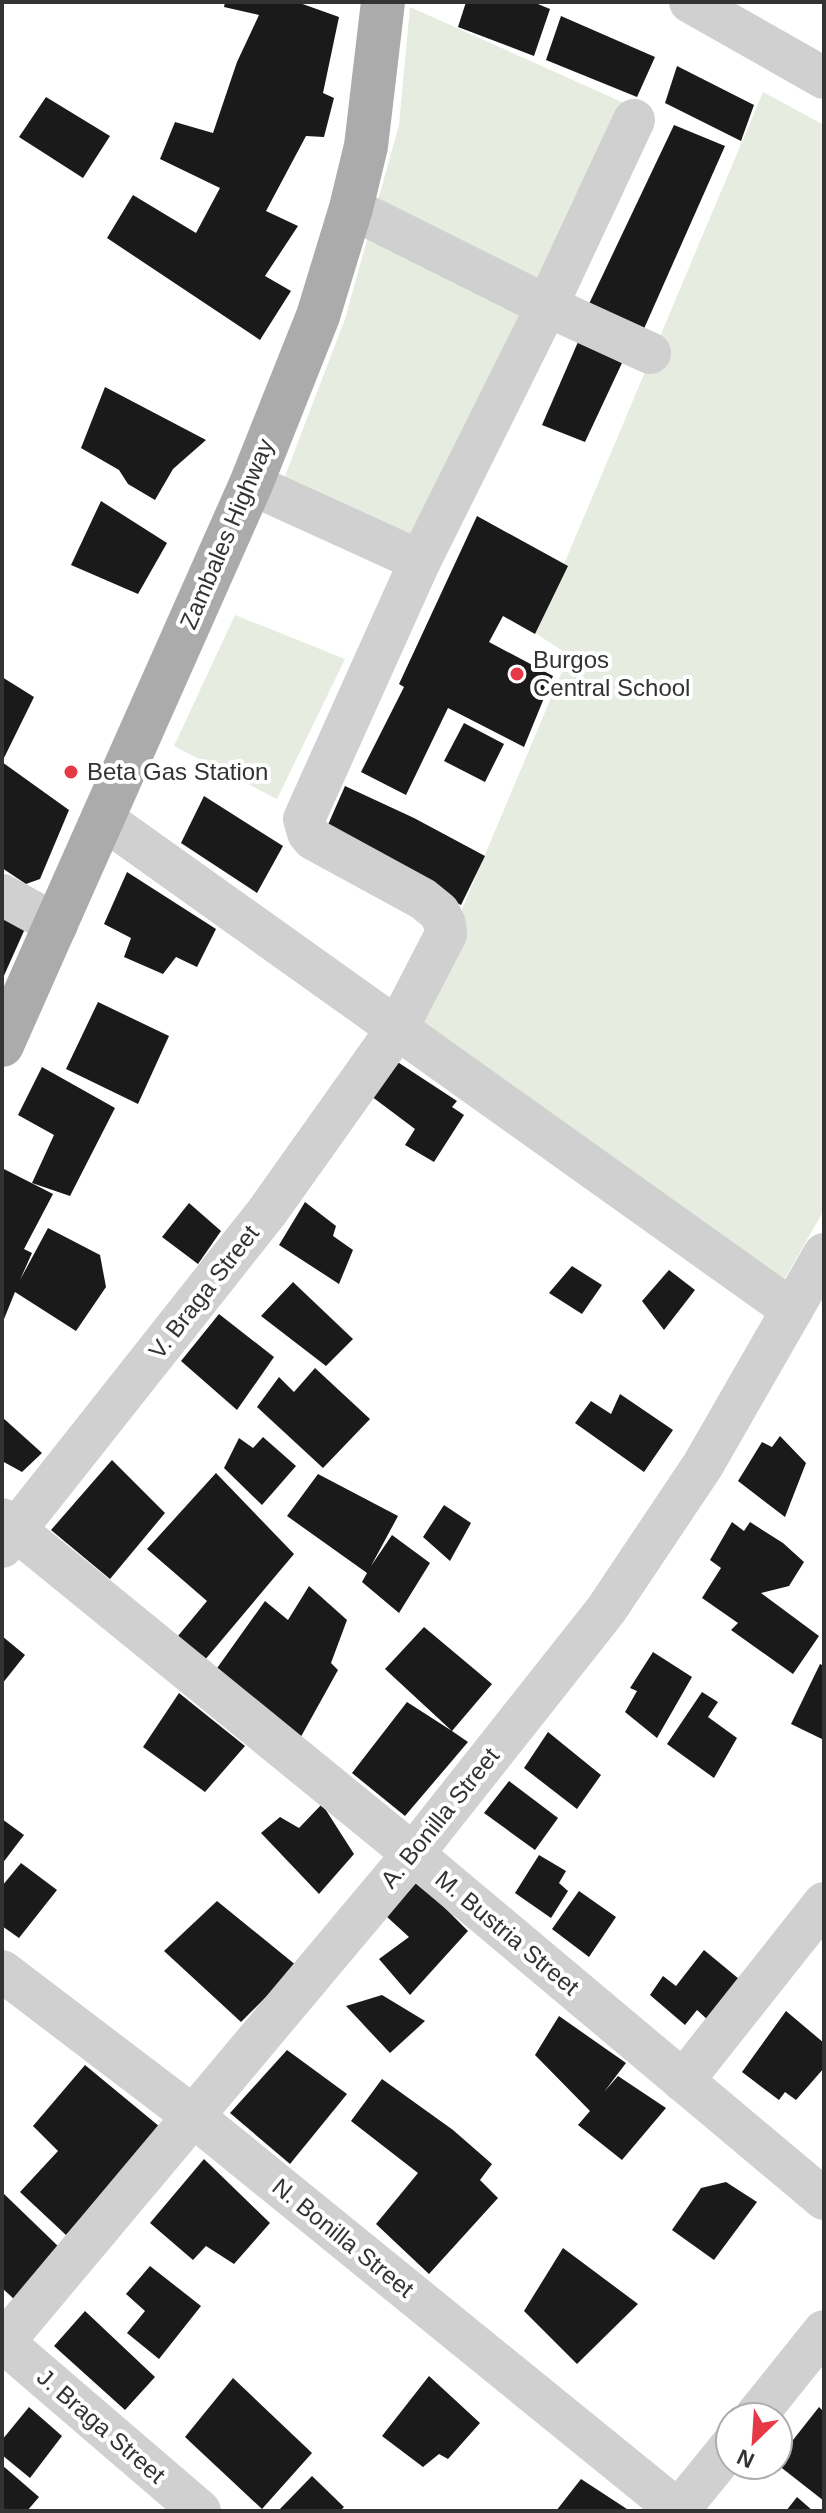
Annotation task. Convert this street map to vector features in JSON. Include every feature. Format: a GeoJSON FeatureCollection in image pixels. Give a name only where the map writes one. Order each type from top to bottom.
{"type":"FeatureCollection","features":[{"type":"Feature","properties":{"kind":"main road","name":"Zambales Highway"},"geometry":{"type":"LineString","coordinates":[[2,1045],[251,484],[318,316],[351,208],[366,146],[383,2]]}},
{"type":"Feature","properties":{"kind":"street"},"geometry":{"type":"LineString","coordinates":[[690,2],[824,78]]}},
{"type":"Feature","properties":{"kind":"street"},"geometry":{"type":"LineString","coordinates":[[251,484],[420,561],[547,306],[634,120]]}},
{"type":"Feature","properties":{"kind":"street"},"geometry":{"type":"LineString","coordinates":[[351,208],[547,306],[650,353]]}},
{"type":"Feature","properties":{"kind":"street","name":"V. Braga Street"},"geometry":{"type":"LineString","coordinates":[[6,1532],[267,1212],[397,1029],[446,934],[439,912],[423,899],[313,839],[304,819],[420,561]]}},
{"type":"Feature","properties":{"kind":"street"},"geometry":{"type":"LineString","coordinates":[[102,818],[792,1310]]}},
{"type":"Feature","properties":{"kind":"street"},"geometry":{"type":"LineString","coordinates":[[2,895],[57,925]]}},
{"type":"Feature","properties":{"kind":"street","name":"A. Bonilla Street"},"geometry":{"type":"LineString","coordinates":[[2,2343],[413,1854],[606,1610],[703,1465],[824,1254]]}},
{"type":"Feature","properties":{"kind":"street","name":"M. Bustria Street"},"geometry":{"type":"LineString","coordinates":[[6,1532],[413,1854],[824,2199]]}},
{"type":"Feature","properties":{"kind":"street"},"geometry":{"type":"LineString","coordinates":[[683,2081],[824,1903]]}},
{"type":"Feature","properties":{"kind":"street","name":"N. Bonilla Street"},"geometry":{"type":"LineString","coordinates":[[2,1971],[194,2117],[679,2511]]}},
{"type":"Feature","properties":{"kind":"street"},"geometry":{"type":"LineString","coordinates":[[768,2401],[824,2331]]}},
{"type":"Feature","properties":{"kind":"street","name":"J. Braga Street"},"geometry":{"type":"LineString","coordinates":[[2,2343],[200,2511]]}},
{"type":"Feature","properties":{"kind":"street"},"geometry":{"type":"LineString","coordinates":[[679,2511],[714,2467]]}},
{"type":"Feature","properties":{"kind":"shaded area"},"geometry":{"type":"Polygon","coordinates":[[[410,7],[644,112],[415,573],[272,510],[345,319],[399,125],[410,7]]]}},
{"type":"Feature","properties":{"kind":"shaded area"},"geometry":{"type":"Polygon","coordinates":[[[763,92],[824,125],[824,1210],[781,1285],[413,1026],[569,655],[535,633],[763,92]]]}},
{"type":"Feature","properties":{"kind":"shaded area"},"geometry":{"type":"Polygon","coordinates":[[[235,615],[345,659],[277,799],[174,746],[235,615]]]}},
{"type":"Feature","properties":{"kind":"building"},"geometry":{"type":"Polygon","coordinates":[[[225,2],[297,2],[339,17],[323,93],[334,98],[324,137],[306,136],[266,211],[298,226],[265,276],[291,291],[260,340],[107,238],[133,195],[196,233],[220,188],[160,159],[175,122],[213,133],[237,62],[259,15],[224,7],[225,2]]]}},
{"type":"Feature","properties":{"kind":"building"},"geometry":{"type":"Polygon","coordinates":[[[466,2],[533,2],[550,9],[534,56],[458,27],[466,2]]]}},
{"type":"Feature","properties":{"kind":"building"},"geometry":{"type":"Polygon","coordinates":[[[561,16],[655,57],[637,97],[546,60],[561,16]]]}},
{"type":"Feature","properties":{"kind":"building"},"geometry":{"type":"Polygon","coordinates":[[[677,66],[754,105],[741,141],[665,103],[677,66]]]}},
{"type":"Feature","properties":{"kind":"building"},"geometry":{"type":"Polygon","coordinates":[[[46,97],[110,136],[83,178],[19,137],[46,97]]]}},
{"type":"Feature","properties":{"kind":"building"},"geometry":{"type":"Polygon","coordinates":[[[674,125],[725,146],[643,331],[588,306],[674,125]]]}},
{"type":"Feature","properties":{"kind":"building"},"geometry":{"type":"Polygon","coordinates":[[[578,342],[622,363],[585,442],[542,425],[578,342]]]}},
{"type":"Feature","properties":{"kind":"building"},"geometry":{"type":"Polygon","coordinates":[[[105,387],[206,440],[173,469],[155,500],[128,484],[119,470],[81,448],[105,387]]]}},
{"type":"Feature","properties":{"kind":"building"},"geometry":{"type":"Polygon","coordinates":[[[101,501],[167,543],[138,594],[71,565],[101,501]]]}},
{"type":"Feature","properties":{"kind":"building"},"geometry":{"type":"Polygon","coordinates":[[[477,516],[568,566],[535,634],[503,616],[489,642],[553,676],[524,747],[448,708],[406,795],[361,772],[404,687],[399,684],[477,516]]]}},
{"type":"Feature","properties":{"kind":"building"},"geometry":{"type":"Polygon","coordinates":[[[2,677],[34,697],[2,762],[2,677]]]}},
{"type":"Feature","properties":{"kind":"building"},"geometry":{"type":"Polygon","coordinates":[[[464,723],[504,744],[485,782],[444,761],[464,723]]]}},
{"type":"Feature","properties":{"kind":"building"},"geometry":{"type":"Polygon","coordinates":[[[2,762],[69,810],[40,879],[26,884],[2,868],[2,762]]]}},
{"type":"Feature","properties":{"kind":"building"},"geometry":{"type":"Polygon","coordinates":[[[345,786],[485,856],[461,905],[323,836],[345,786]]]}},
{"type":"Feature","properties":{"kind":"building"},"geometry":{"type":"Polygon","coordinates":[[[204,796],[283,846],[257,893],[181,843],[204,796]]]}},
{"type":"Feature","properties":{"kind":"building"},"geometry":{"type":"Polygon","coordinates":[[[127,872],[216,929],[197,967],[176,957],[163,974],[124,957],[131,938],[104,924],[127,872]]]}},
{"type":"Feature","properties":{"kind":"building"},"geometry":{"type":"Polygon","coordinates":[[[2,908],[28,922],[2,980],[2,908]]]}},
{"type":"Feature","properties":{"kind":"building"},"geometry":{"type":"Polygon","coordinates":[[[98,1002],[169,1036],[138,1104],[66,1069],[98,1002]]]}},
{"type":"Feature","properties":{"kind":"building"},"geometry":{"type":"Polygon","coordinates":[[[396,1061],[457,1101],[452,1107],[464,1115],[434,1162],[405,1145],[415,1129],[371,1096],[396,1061]]]}},
{"type":"Feature","properties":{"kind":"building"},"geometry":{"type":"Polygon","coordinates":[[[42,1067],[115,1108],[70,1196],[32,1183],[54,1135],[18,1115],[42,1067]]]}},
{"type":"Feature","properties":{"kind":"building"},"geometry":{"type":"Polygon","coordinates":[[[2,1168],[53,1194],[24,1249],[32,1253],[20,1280],[48,1228],[100,1255],[106,1287],[76,1331],[15,1292],[2,1324],[2,1168]]]}},
{"type":"Feature","properties":{"kind":"building"},"geometry":{"type":"Polygon","coordinates":[[[305,1202],[336,1226],[333,1236],[353,1250],[339,1284],[279,1245],[305,1202]]]}},
{"type":"Feature","properties":{"kind":"building"},"geometry":{"type":"Polygon","coordinates":[[[189,1203],[221,1231],[198,1264],[162,1237],[189,1203]]]}},
{"type":"Feature","properties":{"kind":"building"},"geometry":{"type":"Polygon","coordinates":[[[572,1266],[602,1285],[582,1314],[549,1293],[572,1266]]]}},
{"type":"Feature","properties":{"kind":"building"},"geometry":{"type":"Polygon","coordinates":[[[669,1270],[695,1290],[664,1330],[642,1301],[669,1270]]]}},
{"type":"Feature","properties":{"kind":"building"},"geometry":{"type":"Polygon","coordinates":[[[293,1282],[353,1339],[326,1366],[261,1316],[293,1282]]]}},
{"type":"Feature","properties":{"kind":"building"},"geometry":{"type":"Polygon","coordinates":[[[219,1314],[274,1357],[237,1410],[181,1361],[219,1314]]]}},
{"type":"Feature","properties":{"kind":"building"},"geometry":{"type":"Polygon","coordinates":[[[315,1368],[370,1419],[323,1468],[257,1407],[279,1377],[294,1392],[315,1368]]]}},
{"type":"Feature","properties":{"kind":"building"},"geometry":{"type":"Polygon","coordinates":[[[620,1394],[673,1430],[644,1472],[575,1423],[591,1401],[611,1414],[620,1394]]]}},
{"type":"Feature","properties":{"kind":"building"},"geometry":{"type":"Polygon","coordinates":[[[2,1417],[42,1453],[22,1472],[2,1461],[2,1417]]]}},
{"type":"Feature","properties":{"kind":"building"},"geometry":{"type":"Polygon","coordinates":[[[780,1436],[806,1463],[785,1517],[738,1481],[762,1442],[772,1447],[780,1436]]]}},
{"type":"Feature","properties":{"kind":"building"},"geometry":{"type":"Polygon","coordinates":[[[263,1437],[296,1466],[262,1505],[224,1468],[239,1438],[253,1448],[263,1437]]]}},
{"type":"Feature","properties":{"kind":"building"},"geometry":{"type":"Polygon","coordinates":[[[112,1460],[165,1513],[110,1579],[51,1530],[112,1460]]]}},
{"type":"Feature","properties":{"kind":"building"},"geometry":{"type":"Polygon","coordinates":[[[216,1473],[294,1554],[204,1661],[178,1636],[207,1601],[147,1549],[216,1473]]]}},
{"type":"Feature","properties":{"kind":"building"},"geometry":{"type":"Polygon","coordinates":[[[318,1474],[398,1516],[371,1566],[392,1535],[430,1563],[399,1613],[362,1582],[367,1573],[287,1516],[318,1474]]]}},
{"type":"Feature","properties":{"kind":"building"},"geometry":{"type":"Polygon","coordinates":[[[444,1505],[471,1523],[450,1561],[423,1537],[444,1505]]]}},
{"type":"Feature","properties":{"kind":"building"},"geometry":{"type":"Polygon","coordinates":[[[732,1522],[744,1531],[750,1522],[783,1543],[804,1562],[789,1586],[761,1593],[819,1636],[793,1674],[731,1630],[738,1623],[702,1598],[721,1568],[710,1560],[732,1522]]]}},
{"type":"Feature","properties":{"kind":"building"},"geometry":{"type":"Polygon","coordinates":[[[309,1586],[347,1620],[331,1663],[338,1670],[298,1742],[215,1671],[265,1601],[288,1620],[309,1586]]]}},
{"type":"Feature","properties":{"kind":"building"},"geometry":{"type":"Polygon","coordinates":[[[424,1627],[492,1684],[452,1731],[385,1669],[424,1627]]]}},
{"type":"Feature","properties":{"kind":"building"},"geometry":{"type":"Polygon","coordinates":[[[2,1636],[25,1655],[2,1684],[2,1636]]]}},
{"type":"Feature","properties":{"kind":"building"},"geometry":{"type":"Polygon","coordinates":[[[653,1652],[692,1677],[657,1738],[625,1712],[637,1691],[630,1688],[653,1652]]]}},
{"type":"Feature","properties":{"kind":"building"},"geometry":{"type":"Polygon","coordinates":[[[820,1664],[824,1666],[824,1740],[791,1724],[820,1664]]]}},
{"type":"Feature","properties":{"kind":"building"},"geometry":{"type":"Polygon","coordinates":[[[702,1692],[718,1702],[708,1717],[737,1738],[714,1778],[667,1744],[702,1692]]]}},
{"type":"Feature","properties":{"kind":"building"},"geometry":{"type":"Polygon","coordinates":[[[179,1693],[245,1746],[205,1792],[143,1747],[179,1693]]]}},
{"type":"Feature","properties":{"kind":"building"},"geometry":{"type":"Polygon","coordinates":[[[407,1702],[468,1742],[405,1816],[352,1773],[407,1702]]]}},
{"type":"Feature","properties":{"kind":"building"},"geometry":{"type":"Polygon","coordinates":[[[548,1732],[601,1775],[577,1809],[524,1768],[548,1732]]]}},
{"type":"Feature","properties":{"kind":"building"},"geometry":{"type":"Polygon","coordinates":[[[509,1781],[558,1818],[535,1850],[484,1813],[509,1781]]]}},
{"type":"Feature","properties":{"kind":"building"},"geometry":{"type":"Polygon","coordinates":[[[322,1804],[354,1854],[319,1894],[261,1833],[280,1817],[299,1828],[322,1804]]]}},
{"type":"Feature","properties":{"kind":"building"},"geometry":{"type":"Polygon","coordinates":[[[2,1819],[24,1835],[2,1864],[2,1819]]]}},
{"type":"Feature","properties":{"kind":"building"},"geometry":{"type":"Polygon","coordinates":[[[539,1855],[566,1871],[559,1883],[568,1891],[551,1918],[515,1893],[539,1855]]]}},
{"type":"Feature","properties":{"kind":"building"},"geometry":{"type":"Polygon","coordinates":[[[21,1863],[57,1890],[19,1938],[2,1926],[2,1886],[21,1863]]]}},
{"type":"Feature","properties":{"kind":"building"},"geometry":{"type":"Polygon","coordinates":[[[418,1881],[468,1931],[410,1995],[379,1959],[409,1937],[386,1916],[418,1881]]]}},
{"type":"Feature","properties":{"kind":"building"},"geometry":{"type":"Polygon","coordinates":[[[579,1891],[616,1917],[589,1957],[552,1929],[579,1891]]]}},
{"type":"Feature","properties":{"kind":"building"},"geometry":{"type":"Polygon","coordinates":[[[217,1901],[297,1966],[241,2022],[164,1951],[217,1901]]]}},
{"type":"Feature","properties":{"kind":"building"},"geometry":{"type":"Polygon","coordinates":[[[704,1950],[739,1979],[708,2020],[697,2010],[685,2025],[650,1995],[663,1976],[676,1986],[704,1950]]]}},
{"type":"Feature","properties":{"kind":"building"},"geometry":{"type":"Polygon","coordinates":[[[382,1995],[425,2021],[390,2053],[346,2006],[382,1995]]]}},
{"type":"Feature","properties":{"kind":"building"},"geometry":{"type":"Polygon","coordinates":[[[786,2011],[824,2043],[824,2068],[796,2100],[785,2092],[779,2100],[742,2072],[786,2011]]]}},
{"type":"Feature","properties":{"kind":"building"},"geometry":{"type":"Polygon","coordinates":[[[559,2016],[626,2063],[604,2092],[618,2076],[666,2108],[622,2160],[578,2125],[590,2111],[535,2055],[559,2016]]]}},
{"type":"Feature","properties":{"kind":"building"},"geometry":{"type":"Polygon","coordinates":[[[287,2050],[347,2094],[290,2164],[230,2113],[287,2050]]]}},
{"type":"Feature","properties":{"kind":"building"},"geometry":{"type":"Polygon","coordinates":[[[85,2065],[160,2127],[66,2235],[20,2192],[58,2151],[33,2126],[85,2065]]]}},
{"type":"Feature","properties":{"kind":"building"},"geometry":{"type":"Polygon","coordinates":[[[382,2079],[453,2130],[492,2164],[480,2180],[498,2198],[429,2274],[376,2224],[418,2173],[351,2121],[382,2079]]]}},
{"type":"Feature","properties":{"kind":"building"},"geometry":{"type":"Polygon","coordinates":[[[204,2159],[270,2223],[234,2264],[206,2246],[193,2260],[150,2223],[204,2159]]]}},
{"type":"Feature","properties":{"kind":"building"},"geometry":{"type":"Polygon","coordinates":[[[726,2182],[757,2202],[714,2260],[672,2230],[701,2188],[726,2182]]]}},
{"type":"Feature","properties":{"kind":"building"},"geometry":{"type":"Polygon","coordinates":[[[2,2192],[60,2248],[14,2299],[2,2288],[2,2192]]]}},
{"type":"Feature","properties":{"kind":"building"},"geometry":{"type":"Polygon","coordinates":[[[563,2248],[638,2304],[577,2364],[524,2311],[563,2248]]]}},
{"type":"Feature","properties":{"kind":"building"},"geometry":{"type":"Polygon","coordinates":[[[150,2266],[201,2306],[159,2359],[127,2333],[145,2311],[126,2294],[150,2266]]]}},
{"type":"Feature","properties":{"kind":"building"},"geometry":{"type":"Polygon","coordinates":[[[85,2311],[155,2377],[125,2410],[54,2346],[85,2311]]]}},
{"type":"Feature","properties":{"kind":"building"},"geometry":{"type":"Polygon","coordinates":[[[429,2376],[480,2423],[448,2459],[439,2454],[423,2467],[382,2436],[429,2376]]]}},
{"type":"Feature","properties":{"kind":"building"},"geometry":{"type":"Polygon","coordinates":[[[233,2378],[312,2453],[262,2509],[185,2437],[233,2378]]]}},
{"type":"Feature","properties":{"kind":"building"},"geometry":{"type":"Polygon","coordinates":[[[29,2407],[62,2436],[30,2478],[2,2455],[2,2440],[29,2407]]]}},
{"type":"Feature","properties":{"kind":"building"},"geometry":{"type":"Polygon","coordinates":[[[819,2407],[824,2412],[824,2501],[794,2478],[794,2439],[819,2407]]]}},
{"type":"Feature","properties":{"kind":"building"},"geometry":{"type":"Polygon","coordinates":[[[2,2465],[39,2497],[27,2511],[2,2510],[2,2465]]]}},
{"type":"Feature","properties":{"kind":"building"},"geometry":{"type":"Polygon","coordinates":[[[312,2476],[344,2507],[340,2511],[278,2511],[312,2476]]]}},
{"type":"Feature","properties":{"kind":"building"},"geometry":{"type":"Polygon","coordinates":[[[581,2479],[630,2511],[556,2511],[581,2479]]]}},
{"type":"Feature","properties":{"kind":"building"},"geometry":{"type":"Polygon","coordinates":[[[797,2497],[813,2511],[786,2511],[797,2497]]]}},
{"type":"Feature","properties":{"kind":"place","name":"Burgos Central School"},"geometry":{"type":"Point","coordinates":[517,674]}},
{"type":"Feature","properties":{"kind":"place","name":"Beta Gas Station"},"geometry":{"type":"Point","coordinates":[71,772]}}]}
